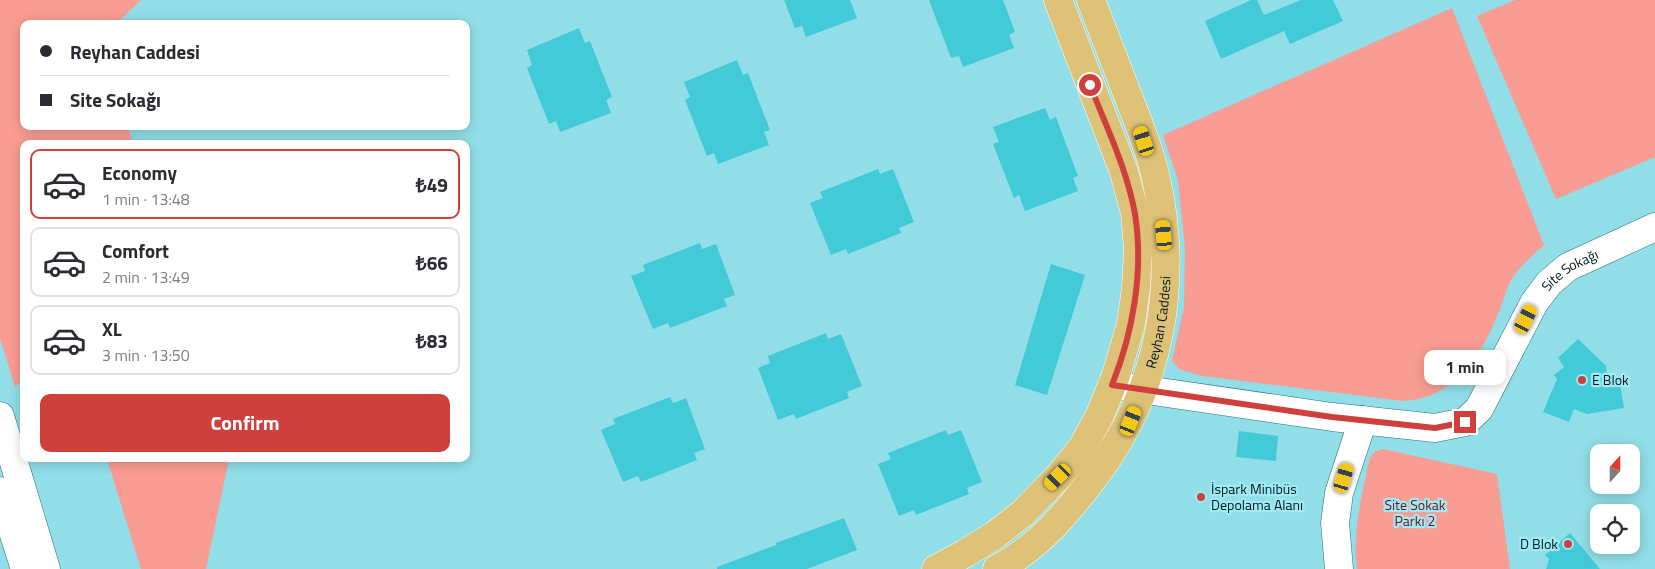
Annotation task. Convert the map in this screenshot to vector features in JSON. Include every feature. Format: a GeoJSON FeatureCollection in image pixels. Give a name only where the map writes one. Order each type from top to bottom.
{"type":"FeatureCollection","features":[{"type":"Feature","properties":{"kind":"main road","name":"Reyhan Caddesi"},"geometry":{"type":"LineString","coordinates":[[936,569],[995,535],[1023,513],[1058,477],[1082,448],[1100,415],[1112,385],[1131,324],[1136,288],[1138,249],[1135,213],[1124,172],[1058,0]]}},
{"type":"Feature","properties":{"kind":"main road","name":"Reyhan Caddesi"},"geometry":{"type":"LineString","coordinates":[[997,569],[1016,559],[1045,534],[1076,501],[1109,458],[1131,421],[1143,391],[1158,343],[1164,304],[1164,235],[1161,203],[1155,172],[1091,0]]}},
{"type":"Feature","properties":{"kind":"main road"},"geometry":{"type":"LineString","coordinates":[[1083,67],[1113,56]]}},
{"type":"Feature","properties":{"kind":"street","name":"Site Sokağı"},"geometry":{"type":"LineString","coordinates":[[1112,385],[1143,391],[1435,428],[1465,422],[1479,409],[1534,303],[1549,283],[1568,267],[1655,227]]}},
{"type":"Feature","properties":{"kind":"street"},"geometry":{"type":"LineString","coordinates":[[0,416],[46,569]]}},
{"type":"Feature","properties":{"kind":"street"},"geometry":{"type":"LineString","coordinates":[[1339,569],[1335,523],[1339,493],[1363,420]]}},
{"type":"Feature","properties":{"kind":"street"},"geometry":{"type":"LineString","coordinates":[[0,491],[25,569]]}},
{"type":"Feature","properties":{"kind":"green space"},"geometry":{"type":"Polygon","coordinates":[[[0,0],[141,0],[120,20],[20,20],[20,130],[129,130],[132,140],[20,140],[20,382],[15,387],[0,338],[0,0]]]}},
{"type":"Feature","properties":{"kind":"green space"},"geometry":{"type":"Polygon","coordinates":[[[1515,0],[1655,0],[1655,157],[1556,199],[1477,16],[1515,0]]]}},
{"type":"Feature","properties":{"kind":"green space"},"geometry":{"type":"Polygon","coordinates":[[[1452,8],[1544,245],[1530,258],[1510,282],[1491,330],[1474,360],[1451,384],[1421,398],[1403,401],[1202,376],[1179,369],[1172,361],[1184,307],[1185,248],[1178,181],[1163,135],[1452,8]]]}},
{"type":"Feature","properties":{"kind":"green space","name":"Site Sokak Parkı 2"},"geometry":{"type":"Polygon","coordinates":[[[1383,449],[1497,474],[1510,569],[1357,569],[1357,528],[1369,460],[1374,452],[1383,449]]]}},
{"type":"Feature","properties":{"kind":"green space"},"geometry":{"type":"Polygon","coordinates":[[[108,462],[228,462],[206,569],[141,569],[108,462]]]}},
{"type":"Feature","properties":{"kind":"building"},"geometry":{"type":"Polygon","coordinates":[[[784,0],[850,0],[857,18],[806,37],[802,26],[795,28],[784,0]]]}},
{"type":"Feature","properties":{"kind":"building"},"geometry":{"type":"Polygon","coordinates":[[[929,0],[1003,0],[1015,32],[1009,35],[1014,48],[963,67],[959,56],[951,58],[929,0]]]}},
{"type":"Feature","properties":{"kind":"building"},"geometry":{"type":"Polygon","coordinates":[[[1251,0],[1257,0],[1264,15],[1301,0],[1333,0],[1343,21],[1290,44],[1284,31],[1221,59],[1205,21],[1251,0]]]}},
{"type":"Feature","properties":{"kind":"building"},"geometry":{"type":"Polygon","coordinates":[[[579,28],[585,43],[590,41],[612,97],[606,100],[611,113],[560,132],[556,121],[549,124],[527,68],[532,65],[527,50],[579,28]]]}},
{"type":"Feature","properties":{"kind":"building"},"geometry":{"type":"Polygon","coordinates":[[[737,60],[743,75],[748,73],[770,130],[764,132],[769,145],[718,164],[714,153],[707,156],[685,100],[690,97],[684,82],[737,60]]]}},
{"type":"Feature","properties":{"kind":"building"},"geometry":{"type":"Polygon","coordinates":[[[1045,108],[1050,120],[1056,117],[1078,176],[1073,178],[1078,191],[1025,211],[1019,195],[1014,198],[993,144],[999,142],[993,127],[1045,108]]]}},
{"type":"Feature","properties":{"kind":"building"},"geometry":{"type":"Polygon","coordinates":[[[878,169],[880,174],[893,169],[914,222],[899,228],[901,233],[848,254],[846,249],[831,255],[810,203],[823,198],[820,192],[878,169]]]}},
{"type":"Feature","properties":{"kind":"building"},"geometry":{"type":"Polygon","coordinates":[[[700,243],[702,249],[716,244],[735,295],[724,299],[727,306],[670,328],[668,323],[653,329],[631,276],[645,271],[643,265],[700,243]]]}},
{"type":"Feature","properties":{"kind":"building"},"geometry":{"type":"Polygon","coordinates":[[[1051,264],[1085,275],[1047,395],[1015,385],[1051,264]]]}},
{"type":"Feature","properties":{"kind":"building"},"geometry":{"type":"Polygon","coordinates":[[[826,333],[828,339],[841,334],[862,386],[847,392],[849,398],[796,419],[794,414],[778,420],[758,368],[770,363],[768,356],[826,333]]]}},
{"type":"Feature","properties":{"kind":"building","name":"E Blok"},"geometry":{"type":"Polygon","coordinates":[[[1578,339],[1606,366],[1608,381],[1619,378],[1624,408],[1587,414],[1574,409],[1569,422],[1543,412],[1557,379],[1554,375],[1564,367],[1558,358],[1578,339]]]}},
{"type":"Feature","properties":{"kind":"building"},"geometry":{"type":"Polygon","coordinates":[[[670,397],[673,403],[686,398],[705,449],[694,453],[697,460],[641,482],[638,476],[623,482],[601,430],[615,424],[613,419],[670,397]]]}},
{"type":"Feature","properties":{"kind":"building"},"geometry":{"type":"Polygon","coordinates":[[[946,430],[948,435],[961,430],[982,482],[967,488],[969,494],[916,515],[914,510],[899,516],[878,464],[891,459],[888,453],[946,430]]]}},
{"type":"Feature","properties":{"kind":"building"},"geometry":{"type":"Polygon","coordinates":[[[1239,431],[1278,436],[1276,461],[1236,457],[1239,431]]]}},
{"type":"Feature","properties":{"kind":"building"},"geometry":{"type":"Polygon","coordinates":[[[844,518],[857,550],[807,569],[717,569],[717,567],[776,545],[776,543],[844,518]]]}},
{"type":"Feature","properties":{"kind":"building","name":"D Blok"},"geometry":{"type":"Polygon","coordinates":[[[1570,533],[1600,569],[1546,569],[1549,559],[1545,555],[1570,533]]]}},
{"type":"Feature","properties":{"kind":"place","name":"E Blok"},"geometry":{"type":"Point","coordinates":[1582,380]}},
{"type":"Feature","properties":{"kind":"place","name":"İspark Minibüs Depolama Alanı"},"geometry":{"type":"Point","coordinates":[1201,497]}},
{"type":"Feature","properties":{"kind":"place","name":"D Blok"},"geometry":{"type":"Point","coordinates":[1568,544]}},
{"type":"Feature","properties":{"kind":"route"},"geometry":{"type":"LineString","coordinates":[[1090,85],[1124,172],[1135,213],[1138,249],[1136,288],[1131,324],[1112,385],[1332,417],[1435,428],[1465,422]]}}]}
